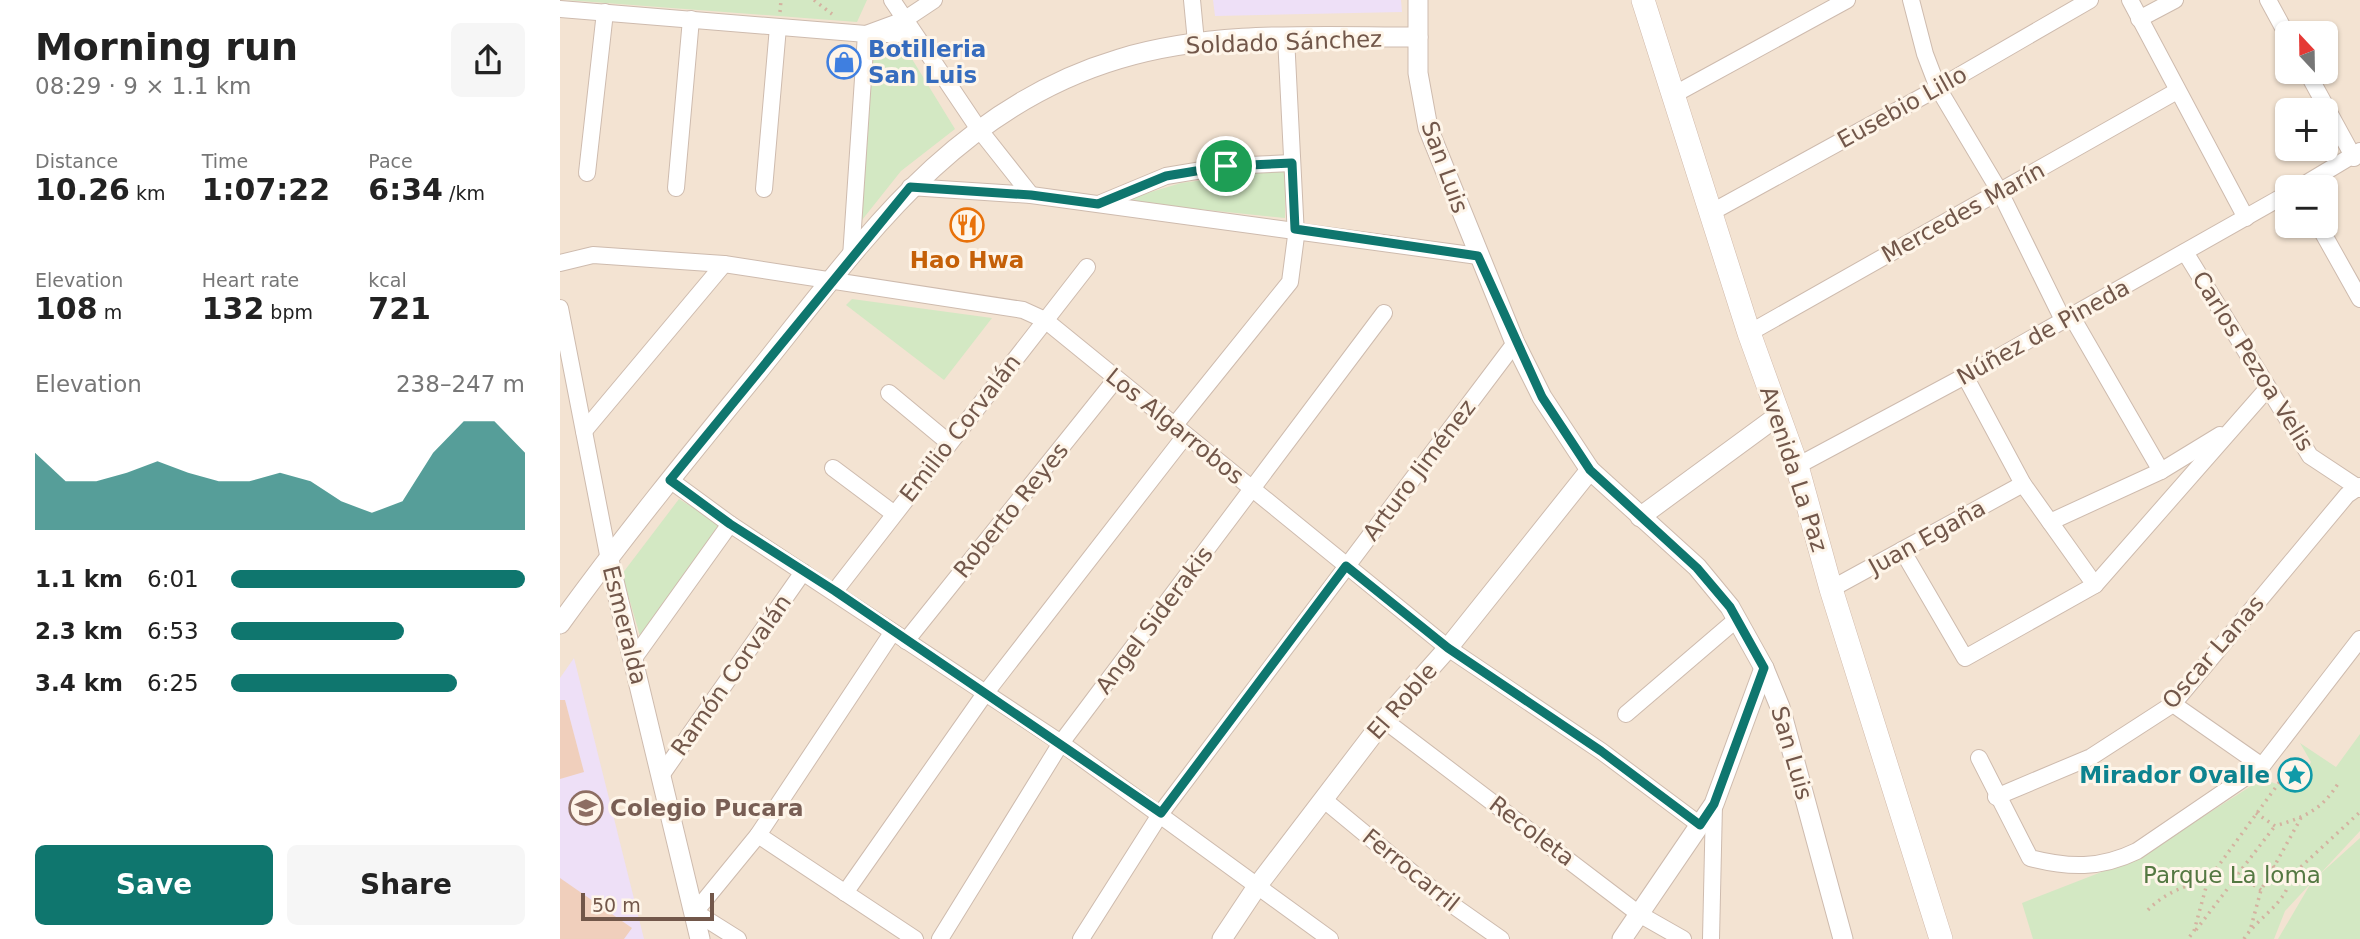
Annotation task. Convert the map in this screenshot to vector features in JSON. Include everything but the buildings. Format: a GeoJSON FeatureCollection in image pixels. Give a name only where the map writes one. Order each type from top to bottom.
{"type":"FeatureCollection","features":[{"type":"Feature","properties":{"kind":"main road","name":"Avenida La Paz"},"geometry":{"type":"LineString","coordinates":[[1643,0],[1749,333],[1797,466],[1831,589],[1941,939]]}},
{"type":"Feature","properties":{"kind":"street"},"geometry":{"type":"LineString","coordinates":[[892,0],[978,128],[1031,195]]}},
{"type":"Feature","properties":{"kind":"street"},"geometry":{"type":"LineString","coordinates":[[866,34],[904,20],[934,0]]}},
{"type":"Feature","properties":{"kind":"street"},"geometry":{"type":"LineString","coordinates":[[1192,0],[1196,42]]}},
{"type":"Feature","properties":{"kind":"street","name":"San Luis"},"geometry":{"type":"LineString","coordinates":[[1418,0],[1418,73],[1423,110],[1478,256],[1515,343],[1542,397],[1590,470],[1697,568],[1737,619],[1764,668],[1780,707],[1843,939]]}},
{"type":"Feature","properties":{"kind":"street"},"geometry":{"type":"LineString","coordinates":[[1675,94],[1847,0]]}},
{"type":"Feature","properties":{"kind":"street"},"geometry":{"type":"LineString","coordinates":[[1910,0],[1938,88],[2000,192],[2068,319],[2161,471]]}},
{"type":"Feature","properties":{"kind":"street","name":"Eusebio Lillo"},"geometry":{"type":"LineString","coordinates":[[1712,212],[1938,88],[2090,0]]}},
{"type":"Feature","properties":{"kind":"street"},"geometry":{"type":"LineString","coordinates":[[2130,0],[2246,218]]}},
{"type":"Feature","properties":{"kind":"street"},"geometry":{"type":"LineString","coordinates":[[2139,19],[2175,0]]}},
{"type":"Feature","properties":{"kind":"street"},"geometry":{"type":"LineString","coordinates":[[2269,0],[2280,21]]}},
{"type":"Feature","properties":{"kind":"street"},"geometry":{"type":"LineString","coordinates":[[560,9],[866,34],[913,34]]}},
{"type":"Feature","properties":{"kind":"street"},"geometry":{"type":"LineString","coordinates":[[587,173],[605,12]]}},
{"type":"Feature","properties":{"kind":"street"},"geometry":{"type":"LineString","coordinates":[[676,188],[691,19]]}},
{"type":"Feature","properties":{"kind":"street"},"geometry":{"type":"LineString","coordinates":[[764,189],[778,27]]}},
{"type":"Feature","properties":{"kind":"street"},"geometry":{"type":"LineString","coordinates":[[851,257],[866,34]]}},
{"type":"Feature","properties":{"kind":"street"},"geometry":{"type":"LineString","coordinates":[[845,893],[984,695],[1290,282],[1295,229],[1286,37]]}},
{"type":"Feature","properties":{"kind":"street","name":"Soldado Sánchez"},"geometry":{"type":"LineString","coordinates":[[563,613],[609,560],[670,480],[910,187],[978,128],[1042,89],[1118,59],[1196,42],[1286,37],[1418,37]]}},
{"type":"Feature","properties":{"kind":"street"},"geometry":{"type":"LineString","coordinates":[[2314,84],[2357,155],[2321,175]]}},
{"type":"Feature","properties":{"kind":"street","name":"Mercedes Marín"},"geometry":{"type":"LineString","coordinates":[[1749,333],[2177,91]]}},
{"type":"Feature","properties":{"kind":"street"},"geometry":{"type":"LineString","coordinates":[[1098,204],[1166,176],[1226,166],[1292,163]]}},
{"type":"Feature","properties":{"kind":"street"},"geometry":{"type":"LineString","coordinates":[[910,187],[1031,195],[1478,256]]}},
{"type":"Feature","properties":{"kind":"street","name":"Núñez de Pineda"},"geometry":{"type":"LineString","coordinates":[[1797,466],[2068,319],[2275,201]]}},
{"type":"Feature","properties":{"kind":"street"},"geometry":{"type":"LineString","coordinates":[[2326,238],[2360,299]]}},
{"type":"Feature","properties":{"kind":"street","name":"Carlos Pezoa Velis"},"geometry":{"type":"LineString","coordinates":[[2185,252],[2310,456],[2359,488]]}},
{"type":"Feature","properties":{"kind":"street","name":"Los Algarrobos"},"geometry":{"type":"LineString","coordinates":[[560,263],[593,255],[724,264],[1023,310],[1045,320],[1448,648],[1601,751],[1700,825]]}},
{"type":"Feature","properties":{"kind":"street"},"geometry":{"type":"LineString","coordinates":[[584,431],[724,264]]}},
{"type":"Feature","properties":{"kind":"street","name":"Emilio Corvalán"},"geometry":{"type":"LineString","coordinates":[[835,591],[948,442],[1087,267]]}},
{"type":"Feature","properties":{"kind":"street","name":"Esmeralda"},"geometry":{"type":"LineString","coordinates":[[560,308],[609,560],[700,939]]}},
{"type":"Feature","properties":{"kind":"street","name":"Angel Siderakis"},"geometry":{"type":"LineString","coordinates":[[940,939],[1061,743],[1384,313]]}},
{"type":"Feature","properties":{"kind":"street","name":"Arturo Jiménez"},"geometry":{"type":"LineString","coordinates":[[1080,939],[1161,813],[1515,343]]}},
{"type":"Feature","properties":{"kind":"street"},"geometry":{"type":"LineString","coordinates":[[1965,376],[2023,484],[2095,585]]}},
{"type":"Feature","properties":{"kind":"street","name":"Roberto Reyes"},"geometry":{"type":"LineString","coordinates":[[695,912],[758,835],[899,637],[1115,379]]}},
{"type":"Feature","properties":{"kind":"street"},"geometry":{"type":"LineString","coordinates":[[1902,550],[1965,658],[2095,585],[2267,389]]}},
{"type":"Feature","properties":{"kind":"street"},"geometry":{"type":"LineString","coordinates":[[890,393],[948,442]]}},
{"type":"Feature","properties":{"kind":"street"},"geometry":{"type":"LineString","coordinates":[[1640,517],[1779,415]]}},
{"type":"Feature","properties":{"kind":"street"},"geometry":{"type":"LineString","coordinates":[[2050,522],[2161,471],[2234,426]]}},
{"type":"Feature","properties":{"kind":"street"},"geometry":{"type":"LineString","coordinates":[[833,468],[893,513]]}},
{"type":"Feature","properties":{"kind":"street","name":"El Roble"},"geometry":{"type":"LineString","coordinates":[[1222,939],[1258,885],[1384,720],[1448,648],[1590,470]]}},
{"type":"Feature","properties":{"kind":"street"},"geometry":{"type":"LineString","coordinates":[[670,480],[730,524],[835,591],[984,695],[1061,743],[1161,813],[1330,939]]}},
{"type":"Feature","properties":{"kind":"street","name":"Juan Egaña"},"geometry":{"type":"LineString","coordinates":[[1831,589],[2023,484]]}},
{"type":"Feature","properties":{"kind":"street","name":"Oscar Lanas"},"geometry":{"type":"LineString","coordinates":[[1996,797],[2091,758],[2173,705],[2347,495],[2359,488]]}},
{"type":"Feature","properties":{"kind":"street"},"geometry":{"type":"LineString","coordinates":[[634,658],[730,524]]}},
{"type":"Feature","properties":{"kind":"street","name":"Ramón Corvalán"},"geometry":{"type":"LineString","coordinates":[[660,777],[803,572]]}},
{"type":"Feature","properties":{"kind":"street"},"geometry":{"type":"LineString","coordinates":[[1626,714],[1737,619]]}},
{"type":"Feature","properties":{"kind":"street"},"geometry":{"type":"LineString","coordinates":[[1979,758],[1996,797],[2030,859],[2061,866],[2082,867],[2117,861],[2137,851],[2262,766],[2360,639]]}},
{"type":"Feature","properties":{"kind":"street"},"geometry":{"type":"LineString","coordinates":[[1622,939],[1714,804],[1764,668]]}},
{"type":"Feature","properties":{"kind":"street"},"geometry":{"type":"LineString","coordinates":[[2173,705],[2262,766]]}},
{"type":"Feature","properties":{"kind":"street","name":"Recoleta"},"geometry":{"type":"LineString","coordinates":[[1384,720],[1639,914],[1682,939]]}},
{"type":"Feature","properties":{"kind":"street","name":"Ferrocarril"},"geometry":{"type":"LineString","coordinates":[[1323,799],[1444,899],[1501,939]]}},
{"type":"Feature","properties":{"kind":"street"},"geometry":{"type":"LineString","coordinates":[[1711,939],[1714,804]]}},
{"type":"Feature","properties":{"kind":"street"},"geometry":{"type":"LineString","coordinates":[[758,835],[915,939]]}},
{"type":"Feature","properties":{"kind":"street"},"geometry":{"type":"LineString","coordinates":[[695,912],[738,939]]}},
{"type":"Feature","properties":{"kind":"path"},"geometry":{"type":"LineString","coordinates":[[2194,931],[2208,880],[2284,776]]}},
{"type":"Feature","properties":{"kind":"path"},"geometry":{"type":"LineString","coordinates":[[2188,939],[2275,826],[2301,818],[2327,802],[2339,782]]}},
{"type":"Feature","properties":{"kind":"path"},"geometry":{"type":"LineString","coordinates":[[2244,939],[2251,927],[2288,888],[2290,877],[2360,812]]}},
{"type":"Feature","properties":{"kind":"path"},"geometry":{"type":"LineString","coordinates":[[2256,813],[2275,826]]}},
{"type":"Feature","properties":{"kind":"path"},"geometry":{"type":"LineString","coordinates":[[2251,927],[2261,890],[2301,818]]}},
{"type":"Feature","properties":{"kind":"path"},"geometry":{"type":"LineString","coordinates":[[2273,866],[2290,877]]}},
{"type":"Feature","properties":{"kind":"path"},"geometry":{"type":"LineString","coordinates":[[2238,874],[2261,890]]}},
{"type":"Feature","properties":{"kind":"path"},"geometry":{"type":"LineString","coordinates":[[2148,910],[2155,902],[2190,884],[2208,880]]}},
{"type":"Feature","properties":{"kind":"shaded area"},"geometry":{"type":"Polygon","coordinates":[[[560,0],[2360,0],[2360,939],[560,939],[560,0]]]}},
{"type":"Feature","properties":{"kind":"shaded area"},"geometry":{"type":"Polygon","coordinates":[[[1213,0],[1401,0],[1402,12],[1215,16],[1213,0]]]}},
{"type":"Feature","properties":{"kind":"shaded area","name":"Colegio Pucara"},"geometry":{"type":"Polygon","coordinates":[[[574,658],[644,939],[560,939],[560,678],[574,658]]]}},
{"type":"Feature","properties":{"kind":"green space"},"geometry":{"type":"Polygon","coordinates":[[[566,0],[867,0],[857,22],[566,0]]]}},
{"type":"Feature","properties":{"kind":"green space"},"geometry":{"type":"Polygon","coordinates":[[[873,46],[904,46],[955,129],[901,171],[858,225],[873,46]]]}},
{"type":"Feature","properties":{"kind":"green space"},"geometry":{"type":"Polygon","coordinates":[[[1285,169],[1285,218],[1121,201],[1181,183],[1285,169]]]}},
{"type":"Feature","properties":{"kind":"green space"},"geometry":{"type":"Polygon","coordinates":[[[852,299],[992,318],[944,380],[846,305],[852,299]]]}},
{"type":"Feature","properties":{"kind":"green space"},"geometry":{"type":"Polygon","coordinates":[[[679,499],[723,526],[640,636],[622,574],[679,499]]]}},
{"type":"Feature","properties":{"kind":"green space","name":"Parque La loma"},"geometry":{"type":"Polygon","coordinates":[[[2360,734],[2360,831],[2319,875],[2360,838],[2360,939],[2278,939],[2311,883],[2285,911],[2274,939],[2033,939],[2022,903],[2140,857],[2262,779],[2286,787],[2303,778],[2311,762],[2300,743],[2336,767],[2360,734]]]}},
{"type":"Feature","properties":{"kind":"place","name":"Botilleria San Luis"},"geometry":{"type":"Point","coordinates":[844,62]}},
{"type":"Feature","properties":{"kind":"place","name":"Hao Hwa"},"geometry":{"type":"Point","coordinates":[967,225]}},
{"type":"Feature","properties":{"kind":"place","name":"Mirador Ovalle"},"geometry":{"type":"Point","coordinates":[2295,775]}},
{"type":"Feature","properties":{"kind":"place","name":"Colegio Pucara"},"geometry":{"type":"Point","coordinates":[586,808]}},
{"type":"Feature","properties":{"kind":"route"},"geometry":{"type":"LineString","coordinates":[[1292,163],[1295,229],[1478,256],[1515,343],[1542,397],[1590,470],[1697,568],[1730,607],[1764,668],[1714,804],[1700,825],[1601,751],[1448,648],[1346,566],[1161,813],[1061,743],[892,633],[835,591],[730,524],[670,480],[910,187],[1031,195],[1098,204],[1166,176],[1226,166],[1292,163]]}}]}
